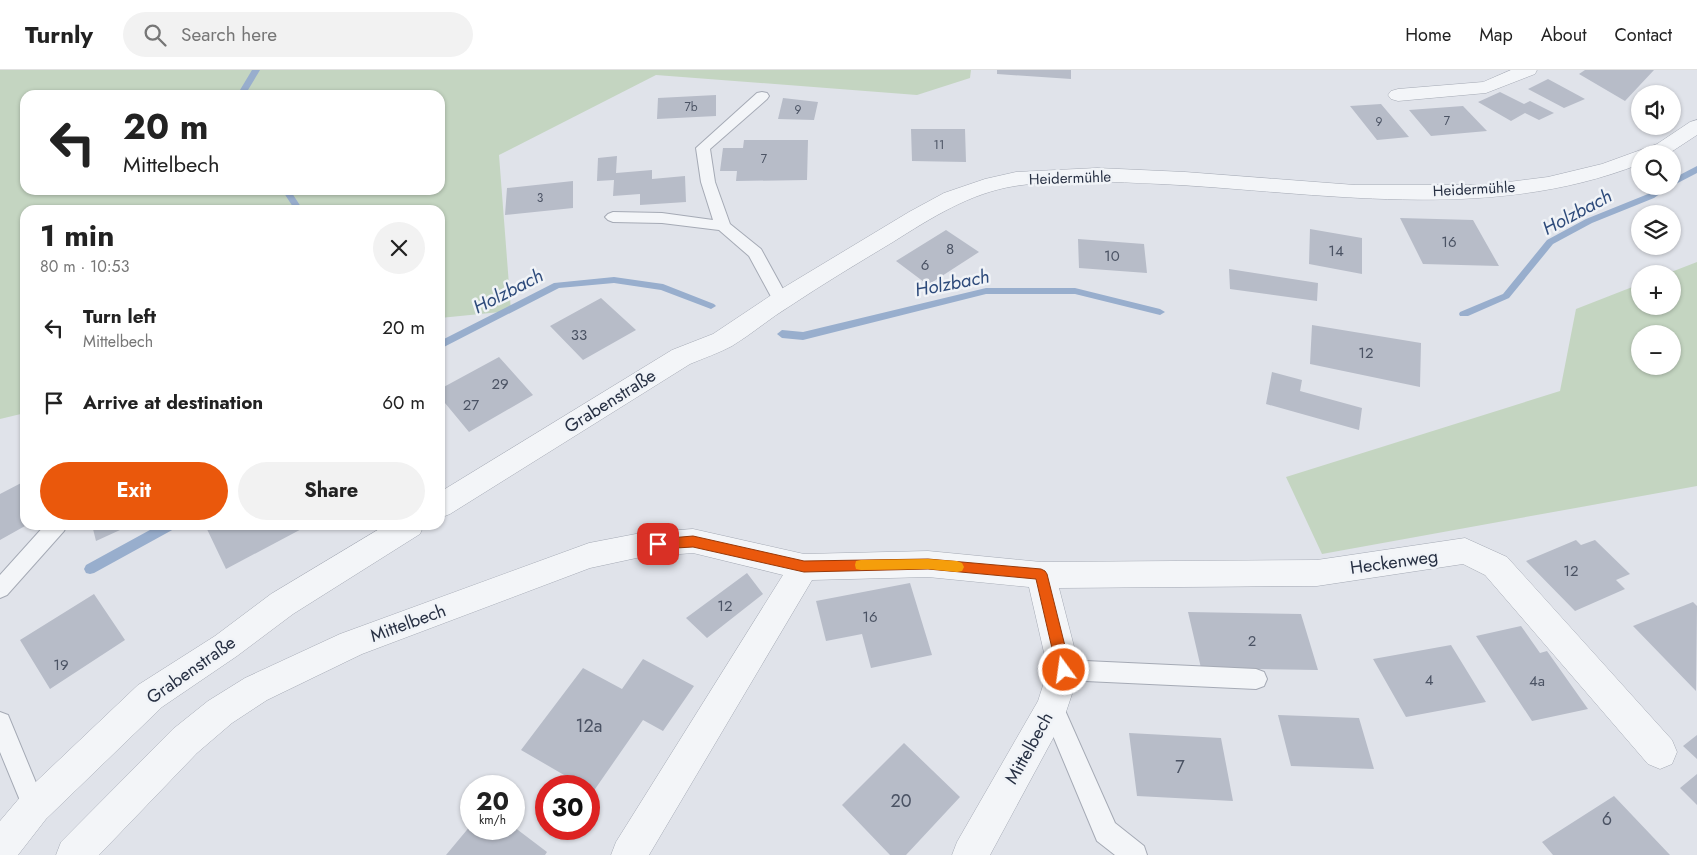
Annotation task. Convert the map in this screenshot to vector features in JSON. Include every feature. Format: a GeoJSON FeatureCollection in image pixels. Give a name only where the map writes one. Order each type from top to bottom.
{"type":"FeatureCollection","features":[{"type":"Feature","properties":{"kind":"street"},"geometry":{"type":"LineString","coordinates":[[1398,95],[1486,87],[1528,70]]}},
{"type":"Feature","properties":{"kind":"street"},"geometry":{"type":"LineString","coordinates":[[1668,145],[1697,126]]}},
{"type":"Feature","properties":{"kind":"street","name":"Heidermühle"},"geometry":{"type":"LineString","coordinates":[[781,300],[917,217],[952,198],[985,186],[1016,180],[1097,175],[1185,179],[1355,192],[1485,192],[1548,184],[1609,169],[1631,160]]}},
{"type":"Feature","properties":{"kind":"street","name":"Grabenstraße"},"geometry":{"type":"LineString","coordinates":[[445,503],[681,357],[722,340],[781,300]]}},
{"type":"Feature","properties":{"kind":"street","name":"Grabenstraße"},"geometry":{"type":"LineString","coordinates":[[0,848],[34,807],[150,696],[226,646],[282,604],[402,530]]}},
{"type":"Feature","properties":{"kind":"street","name":"Mittelbech"},"geometry":{"type":"LineString","coordinates":[[74,855],[185,741],[220,712],[256,689],[351,644],[589,556],[642,545],[693,542],[804,567],[928,564],[1041,574]]}},
{"type":"Feature","properties":{"kind":"street","name":"Heckenweg"},"geometry":{"type":"LineString","coordinates":[[1041,574],[1317,573],[1465,551],[1496,566],[1660,752]]}},
{"type":"Feature","properties":{"kind":"street"},"geometry":{"type":"LineString","coordinates":[[629,855],[804,567]]}},
{"type":"Feature","properties":{"kind":"street"},"geometry":{"type":"LineString","coordinates":[[1041,574],[1064,670]]}},
{"type":"Feature","properties":{"kind":"street","name":"Mittelbech"},"geometry":{"type":"LineString","coordinates":[[970,855],[1052,707],[1064,670]]}},
{"type":"Feature","properties":{"kind":"lane"},"geometry":{"type":"LineString","coordinates":[[762,96],[703,148],[708,182],[723,226],[755,253],[781,300]]}},
{"type":"Feature","properties":{"kind":"lane"},"geometry":{"type":"LineString","coordinates":[[613,217],[662,218],[723,226]]}},
{"type":"Feature","properties":{"kind":"lane"},"geometry":{"type":"LineString","coordinates":[[0,589],[53,530]]}},
{"type":"Feature","properties":{"kind":"lane"},"geometry":{"type":"LineString","coordinates":[[1064,670],[1256,679]]}},
{"type":"Feature","properties":{"kind":"lane"},"geometry":{"type":"LineString","coordinates":[[1052,707],[1106,832],[1135,855]]}},
{"type":"Feature","properties":{"kind":"lane"},"geometry":{"type":"LineString","coordinates":[[0,723],[34,807]]}},
{"type":"Feature","properties":{"kind":"green space"},"geometry":{"type":"Polygon","coordinates":[[[0,70],[971,70],[970,78],[917,95],[656,75],[499,155],[511,311],[445,318],[445,205],[20,205],[20,414],[0,419],[0,70]]]}},
{"type":"Feature","properties":{"kind":"green space"},"geometry":{"type":"Polygon","coordinates":[[[1697,262],[1697,486],[1322,554],[1286,477],[1560,391],[1576,309],[1631,288],[1631,315],[1681,315],[1681,268],[1697,262]]]}},
{"type":"Feature","properties":{"kind":"building"},"geometry":{"type":"Polygon","coordinates":[[[997,70],[1071,70],[1071,79],[997,74],[997,70]]]}},
{"type":"Feature","properties":{"kind":"building"},"geometry":{"type":"Polygon","coordinates":[[[1585,70],[1654,70],[1640,85],[1631,85],[1631,95],[1625,101],[1579,74],[1585,70]]]}},
{"type":"Feature","properties":{"kind":"building"},"geometry":{"type":"Polygon","coordinates":[[[1548,79],[1585,99],[1564,108],[1528,89],[1548,79]]]}},
{"type":"Feature","properties":{"kind":"building"},"geometry":{"type":"Polygon","coordinates":[[[1500,92],[1524,104],[1530,101],[1554,113],[1539,120],[1525,113],[1511,121],[1478,102],[1500,92]]]}},
{"type":"Feature","properties":{"kind":"building"},"geometry":{"type":"Polygon","coordinates":[[[716,95],[716,116],[657,119],[658,98],[716,95]]]}},
{"type":"Feature","properties":{"kind":"building"},"geometry":{"type":"Polygon","coordinates":[[[783,98],[818,102],[814,120],[778,119],[783,98]]]}},
{"type":"Feature","properties":{"kind":"building"},"geometry":{"type":"Polygon","coordinates":[[[1381,104],[1409,137],[1377,140],[1350,106],[1381,104]]]}},
{"type":"Feature","properties":{"kind":"building"},"geometry":{"type":"Polygon","coordinates":[[[1463,106],[1487,131],[1431,136],[1409,110],[1463,106]]]}},
{"type":"Feature","properties":{"kind":"building"},"geometry":{"type":"Polygon","coordinates":[[[911,129],[965,129],[966,162],[912,161],[911,129]]]}},
{"type":"Feature","properties":{"kind":"building"},"geometry":{"type":"Polygon","coordinates":[[[744,140],[808,140],[807,180],[736,181],[737,171],[720,171],[723,148],[743,148],[744,140]]]}},
{"type":"Feature","properties":{"kind":"building"},"geometry":{"type":"Polygon","coordinates":[[[617,156],[616,173],[652,170],[652,179],[685,176],[686,202],[640,205],[640,194],[613,196],[614,180],[597,181],[598,158],[617,156]]]}},
{"type":"Feature","properties":{"kind":"building"},"geometry":{"type":"Polygon","coordinates":[[[573,181],[573,208],[505,215],[507,188],[573,181]]]}},
{"type":"Feature","properties":{"kind":"building"},"geometry":{"type":"Polygon","coordinates":[[[1400,218],[1473,220],[1499,266],[1423,264],[1400,218]]]}},
{"type":"Feature","properties":{"kind":"building"},"geometry":{"type":"Polygon","coordinates":[[[1310,229],[1362,238],[1362,274],[1309,264],[1310,229]]]}},
{"type":"Feature","properties":{"kind":"building"},"geometry":{"type":"Polygon","coordinates":[[[946,230],[979,252],[928,285],[896,261],[946,230]]]}},
{"type":"Feature","properties":{"kind":"building"},"geometry":{"type":"Polygon","coordinates":[[[1078,239],[1144,244],[1147,273],[1079,268],[1078,239]]]}},
{"type":"Feature","properties":{"kind":"building"},"geometry":{"type":"Polygon","coordinates":[[[1229,269],[1318,283],[1317,301],[1230,289],[1229,269]]]}},
{"type":"Feature","properties":{"kind":"building"},"geometry":{"type":"Polygon","coordinates":[[[601,298],[636,330],[583,360],[550,326],[601,298]]]}},
{"type":"Feature","properties":{"kind":"building"},"geometry":{"type":"Polygon","coordinates":[[[1312,325],[1421,343],[1420,387],[1310,364],[1312,325]]]}},
{"type":"Feature","properties":{"kind":"building"},"geometry":{"type":"Polygon","coordinates":[[[499,357],[533,395],[469,432],[445,403],[445,386],[499,357]]]}},
{"type":"Feature","properties":{"kind":"building"},"geometry":{"type":"Polygon","coordinates":[[[1272,372],[1302,380],[1300,391],[1362,408],[1359,430],[1266,404],[1272,372]]]}},
{"type":"Feature","properties":{"kind":"building"},"geometry":{"type":"Polygon","coordinates":[[[20,484],[20,529],[0,540],[0,494],[20,484]]]}},
{"type":"Feature","properties":{"kind":"building"},"geometry":{"type":"Polygon","coordinates":[[[93,530],[120,530],[96,541],[93,530]]]}},
{"type":"Feature","properties":{"kind":"building"},"geometry":{"type":"Polygon","coordinates":[[[207,530],[300,530],[226,569],[207,530]]]}},
{"type":"Feature","properties":{"kind":"building"},"geometry":{"type":"Polygon","coordinates":[[[1576,540],[1581,545],[1595,540],[1630,574],[1616,580],[1625,589],[1575,611],[1526,561],[1576,540]]]}},
{"type":"Feature","properties":{"kind":"building"},"geometry":{"type":"Polygon","coordinates":[[[747,573],[763,594],[707,638],[686,618],[747,573]]]}},
{"type":"Feature","properties":{"kind":"building"},"geometry":{"type":"Polygon","coordinates":[[[910,583],[932,655],[871,668],[862,634],[826,641],[816,601],[910,583]]]}},
{"type":"Feature","properties":{"kind":"building"},"geometry":{"type":"Polygon","coordinates":[[[94,594],[125,640],[50,689],[20,640],[94,594]]]}},
{"type":"Feature","properties":{"kind":"building"},"geometry":{"type":"Polygon","coordinates":[[[1693,602],[1697,606],[1696,691],[1633,626],[1693,602]]]}},
{"type":"Feature","properties":{"kind":"building"},"geometry":{"type":"Polygon","coordinates":[[[1188,612],[1301,614],[1318,670],[1201,668],[1188,612]]]}},
{"type":"Feature","properties":{"kind":"building"},"geometry":{"type":"Polygon","coordinates":[[[1521,626],[1540,653],[1547,651],[1588,709],[1532,721],[1476,636],[1521,626]]]}},
{"type":"Feature","properties":{"kind":"building"},"geometry":{"type":"Polygon","coordinates":[[[1451,645],[1486,702],[1406,717],[1373,659],[1451,645]]]}},
{"type":"Feature","properties":{"kind":"building"},"geometry":{"type":"Polygon","coordinates":[[[643,659],[694,686],[663,731],[643,720],[600,782],[600,775],[564,775],[521,750],[583,668],[622,689],[643,659]]]}},
{"type":"Feature","properties":{"kind":"building"},"geometry":{"type":"Polygon","coordinates":[[[1278,715],[1359,718],[1374,769],[1291,766],[1278,715]]]}},
{"type":"Feature","properties":{"kind":"building"},"geometry":{"type":"Polygon","coordinates":[[[1129,733],[1221,738],[1233,801],[1137,796],[1129,733]]]}},
{"type":"Feature","properties":{"kind":"building"},"geometry":{"type":"Polygon","coordinates":[[[1697,735],[1697,759],[1683,746],[1697,735]]]}},
{"type":"Feature","properties":{"kind":"building"},"geometry":{"type":"Polygon","coordinates":[[[904,743],[960,797],[906,855],[890,855],[842,805],[904,743]]]}},
{"type":"Feature","properties":{"kind":"building"},"geometry":{"type":"Polygon","coordinates":[[[1697,774],[1697,805],[1680,788],[1697,774]]]}},
{"type":"Feature","properties":{"kind":"building"},"geometry":{"type":"Polygon","coordinates":[[[1614,796],[1670,855],[1553,855],[1542,842],[1614,796]]]}},
{"type":"Feature","properties":{"kind":"building"},"geometry":{"type":"Polygon","coordinates":[[[525,835],[547,852],[545,855],[446,855],[460,838],[460,840],[525,840],[525,835]]]}},
{"type":"Feature","properties":{"kind":"waterway"},"geometry":{"type":"LineString","coordinates":[[244,90],[256,70]]}},
{"type":"Feature","properties":{"kind":"waterway","name":"Holzbach"},"geometry":{"type":"LineString","coordinates":[[1681,178],[1697,169]]}},
{"type":"Feature","properties":{"kind":"waterway"},"geometry":{"type":"LineString","coordinates":[[289,195],[296,205]]}},
{"type":"Feature","properties":{"kind":"waterway","name":"Holzbach"},"geometry":{"type":"LineString","coordinates":[[1464,314],[1506,296],[1550,242],[1589,221],[1653,195]]}},
{"type":"Feature","properties":{"kind":"waterway","name":"Holzbach"},"geometry":{"type":"LineString","coordinates":[[445,342],[557,285],[614,280],[663,287],[711,306]]}},
{"type":"Feature","properties":{"kind":"waterway","name":"Holzbach"},"geometry":{"type":"LineString","coordinates":[[782,334],[803,336],[986,291],[1075,291],[1160,312]]}},
{"type":"Feature","properties":{"kind":"waterway","name":"Holzbach"},"geometry":{"type":"LineString","coordinates":[[90,569],[161,530]]}},
{"type":"Feature","properties":{"kind":"slow traffic"},"geometry":{"type":"LineString","coordinates":[[861,565],[928,564],[957,567]]}},
{"type":"Feature","properties":{"kind":"route"},"geometry":{"type":"LineString","coordinates":[[658,544],[693,542],[804,567],[928,564],[1041,574],[1064,670]]}}]}
